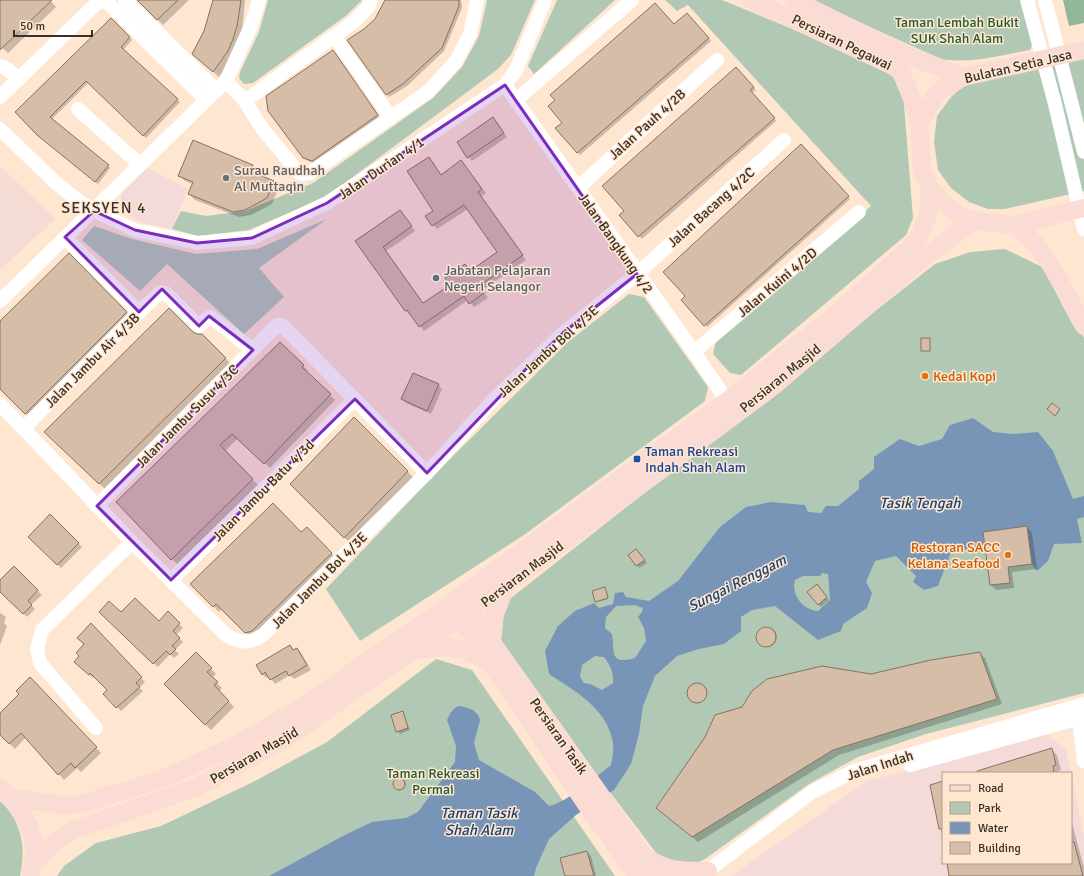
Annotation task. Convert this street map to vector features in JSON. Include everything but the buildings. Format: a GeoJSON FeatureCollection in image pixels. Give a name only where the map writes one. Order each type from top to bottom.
{"type":"FeatureCollection","features":[{"type":"Feature","properties":{"kind":"main road","name":"Persiaran Pegawai"},"geometry":{"type":"LineString","coordinates":[[751,0],[891,65],[901,72],[913,101],[919,126]]}},
{"type":"Feature","properties":{"kind":"main road","name":"Persiaran Pegawai"},"geometry":{"type":"LineString","coordinates":[[794,0],[910,56],[964,77]]}},
{"type":"Feature","properties":{"kind":"main road","name":"Bulatan Setia Jasa"},"geometry":{"type":"LineString","coordinates":[[1084,50],[964,77],[939,91],[927,109],[919,126],[922,170],[930,187],[941,201],[954,212],[974,221],[1015,225],[1084,208]]}},
{"type":"Feature","properties":{"kind":"main road","name":"Persiaran Masjid"},"geometry":{"type":"LineString","coordinates":[[6,793],[51,804],[82,804],[165,778],[230,748],[302,706],[455,600],[727,401],[841,310],[917,241],[928,215],[930,187]]}},
{"type":"Feature","properties":{"kind":"main road","name":"Persiaran Masjid"},"geometry":{"type":"LineString","coordinates":[[31,870],[59,839],[73,830],[195,788],[280,742],[465,615],[774,385],[926,256],[974,221]]}},
{"type":"Feature","properties":{"kind":"main road"},"geometry":{"type":"LineString","coordinates":[[1015,225],[1031,237],[1049,260],[1084,326]]}},
{"type":"Feature","properties":{"kind":"main road"},"geometry":{"type":"LineString","coordinates":[[492,642],[495,614],[506,585]]}},
{"type":"Feature","properties":{"kind":"main road","name":"Persiaran Tasik"},"geometry":{"type":"LineString","coordinates":[[455,600],[493,665],[575,773]]}},
{"type":"Feature","properties":{"kind":"main road","name":"Persiaran Tasik"},"geometry":{"type":"LineString","coordinates":[[465,615],[492,642],[575,773],[602,812],[638,876]]}},
{"type":"Feature","properties":{"kind":"main road"},"geometry":{"type":"LineString","coordinates":[[414,650],[456,647],[468,650],[493,665]]}},
{"type":"Feature","properties":{"kind":"main road"},"geometry":{"type":"LineString","coordinates":[[6,793],[26,818],[33,841],[31,870]]}},
{"type":"Feature","properties":{"kind":"main road","name":"Persiaran Tasik"},"geometry":{"type":"LineString","coordinates":[[602,812],[645,858],[658,876]]}},
{"type":"Feature","properties":{"kind":"main road"},"geometry":{"type":"LineString","coordinates":[[645,858],[668,869],[708,874]]}},
{"type":"Feature","properties":{"kind":"street"},"geometry":{"type":"LineString","coordinates":[[125,0],[216,90]]}},
{"type":"Feature","properties":{"kind":"street"},"geometry":{"type":"LineString","coordinates":[[0,301],[65,237],[94,211],[216,90],[251,26],[259,0]]}},
{"type":"Feature","properties":{"kind":"street"},"geometry":{"type":"LineString","coordinates":[[245,101],[355,21],[368,7],[371,0]]}},
{"type":"Feature","properties":{"kind":"street"},"geometry":{"type":"LineString","coordinates":[[0,97],[97,3],[103,1],[107,2],[216,90],[245,101],[261,127],[298,172],[302,174],[314,171],[429,91],[456,61],[470,34],[477,0]]}},
{"type":"Feature","properties":{"kind":"street","name":"Jalan Durian 4/1"},"geometry":{"type":"LineString","coordinates":[[0,129],[56,183],[94,211],[135,230],[197,243],[252,238],[327,204],[506,85],[516,70],[545,0]]}},
{"type":"Feature","properties":{"kind":"street"},"geometry":{"type":"LineString","coordinates":[[516,100],[632,0]]}},
{"type":"Feature","properties":{"kind":"street"},"geometry":{"type":"LineString","coordinates":[[1027,0],[1055,104],[1084,230]]}},
{"type":"Feature","properties":{"kind":"street"},"geometry":{"type":"LineString","coordinates":[[1045,0],[1084,152]]}},
{"type":"Feature","properties":{"kind":"street"},"geometry":{"type":"LineString","coordinates":[[334,36],[391,118]]}},
{"type":"Feature","properties":{"kind":"street","name":"Jalan Pauh 4/2B"},"geometry":{"type":"LineString","coordinates":[[578,188],[717,60]]}},
{"type":"Feature","properties":{"kind":"street"},"geometry":{"type":"LineString","coordinates":[[0,66],[19,79]]}},
{"type":"Feature","properties":{"kind":"street","name":"Jalan Bangkung 4/2"},"geometry":{"type":"LineString","coordinates":[[506,85],[727,401]]}},
{"type":"Feature","properties":{"kind":"street"},"geometry":{"type":"LineString","coordinates":[[78,109],[140,165]]}},
{"type":"Feature","properties":{"kind":"street","name":"Jalan Bacang 4/2C"},"geometry":{"type":"LineString","coordinates":[[637,274],[784,140]]}},
{"type":"Feature","properties":{"kind":"street","name":"Jalan Kuini 4/2D"},"geometry":{"type":"LineString","coordinates":[[694,352],[859,212]]}},
{"type":"Feature","properties":{"kind":"street"},"geometry":{"type":"LineString","coordinates":[[65,237],[139,312]]}},
{"type":"Feature","properties":{"kind":"street","name":"Jalan Jambu Bol 4/3E"},"geometry":{"type":"LineString","coordinates":[[0,404],[132,542],[226,635],[237,641],[250,642],[263,635],[427,473],[493,400],[563,333],[637,274]]}},
{"type":"Feature","properties":{"kind":"street","name":"Jalan Jambu Air 4/3B"},"geometry":{"type":"LineString","coordinates":[[23,429],[139,312],[161,292],[166,293],[199,326],[211,317],[253,350]]}},
{"type":"Feature","properties":{"kind":"street","name":"Jalan Jambu Susu 4/3C"},"geometry":{"type":"LineString","coordinates":[[97,506],[277,325],[282,325],[355,399]]}},
{"type":"Feature","properties":{"kind":"street"},"geometry":{"type":"LineString","coordinates":[[355,399],[427,473]]}},
{"type":"Feature","properties":{"kind":"street","name":"Jalan Jambu Batu 4/3d"},"geometry":{"type":"LineString","coordinates":[[171,580],[355,399]]}},
{"type":"Feature","properties":{"kind":"street"},"geometry":{"type":"LineString","coordinates":[[96,728],[40,663],[37,650],[42,630],[132,542]]}},
{"type":"Feature","properties":{"kind":"street"},"geometry":{"type":"LineString","coordinates":[[1079,712],[1084,761]]}},
{"type":"Feature","properties":{"kind":"street","name":"Jalan Indah"},"geometry":{"type":"LineString","coordinates":[[708,874],[812,792],[854,771],[1079,712]]}},
{"type":"Feature","properties":{"kind":"highlighted area"},"geometry":{"type":"Polygon","coordinates":[[[505,85],[637,274],[563,333],[527,368],[427,473],[355,399],[171,580],[97,506],[253,350],[209,316],[199,326],[162,289],[139,312],[65,237],[94,211],[135,230],[197,243],[252,238],[327,203],[505,85]]]}},
{"type":"Feature","properties":{"kind":"shaded area"},"geometry":{"type":"Polygon","coordinates":[[[0,166],[55,219],[0,270],[0,166]]]}},
{"type":"Feature","properties":{"kind":"shaded area"},"geometry":{"type":"Polygon","coordinates":[[[148,168],[188,189],[172,229],[141,222],[121,210],[121,190],[148,168]]]}},
{"type":"Feature","properties":{"kind":"shaded area"},"geometry":{"type":"Polygon","coordinates":[[[1046,734],[1066,749],[1071,772],[942,772],[942,864],[1072,864],[1072,778],[1084,837],[1084,876],[731,876],[867,781],[1046,734]]]}},
{"type":"Feature","properties":{"kind":"green space"},"geometry":{"type":"Polygon","coordinates":[[[268,0],[362,0],[347,15],[253,83],[244,84],[239,78],[240,72],[259,32],[268,0]]]}},
{"type":"Feature","properties":{"kind":"green space"},"geometry":{"type":"Polygon","coordinates":[[[487,0],[535,0],[511,55],[498,69],[326,197],[249,230],[198,236],[172,229],[181,211],[206,216],[245,211],[313,183],[433,98],[462,67],[479,36],[487,0]]]}},
{"type":"Feature","properties":{"kind":"green space"},"geometry":{"type":"Polygon","coordinates":[[[557,0],[615,0],[534,74],[528,66],[557,0]]]}},
{"type":"Feature","properties":{"kind":"green space"},"geometry":{"type":"Polygon","coordinates":[[[665,0],[722,0],[888,68],[903,92],[913,218],[906,235],[741,375],[730,373],[713,354],[716,341],[871,206],[688,5],[677,11],[665,0]]]}},
{"type":"Feature","properties":{"kind":"green space","name":"Taman Lembah Bukit SUK Shah Alam"},"geometry":{"type":"Polygon","coordinates":[[[810,0],[1021,0],[1033,43],[1030,50],[974,60],[941,59],[810,0]]]}},
{"type":"Feature","properties":{"kind":"green space"},"geometry":{"type":"Polygon","coordinates":[[[1063,0],[1084,0],[1084,23],[1069,26],[1063,0]]]}},
{"type":"Feature","properties":{"kind":"green space"},"geometry":{"type":"Polygon","coordinates":[[[1084,53],[1084,191],[1005,209],[988,209],[969,202],[951,188],[938,170],[934,142],[937,116],[951,97],[966,84],[1084,53]]]}},
{"type":"Feature","properties":{"kind":"green space"},"geometry":{"type":"Polygon","coordinates":[[[327,219],[259,268],[284,297],[244,334],[167,264],[140,291],[82,240],[94,226],[132,239],[196,254],[257,249],[327,219]]]}},
{"type":"Feature","properties":{"kind":"green space"},"geometry":{"type":"Polygon","coordinates":[[[1005,249],[1042,267],[1070,308],[1084,338],[1084,693],[926,734],[858,757],[809,784],[705,859],[686,865],[675,863],[663,858],[657,854],[497,643],[499,613],[511,598],[935,264],[970,252],[1005,249]]]}},
{"type":"Feature","properties":{"kind":"green space"},"geometry":{"type":"Polygon","coordinates":[[[629,294],[644,297],[708,387],[705,401],[524,535],[360,641],[326,589],[434,475],[568,342],[629,294]]]}},
{"type":"Feature","properties":{"kind":"green space","name":"Taman Rekreasi Permai"},"geometry":{"type":"Polygon","coordinates":[[[436,659],[472,670],[615,876],[57,876],[64,866],[96,843],[161,826],[251,783],[327,742],[436,659]]]}},
{"type":"Feature","properties":{"kind":"green space"},"geometry":{"type":"Polygon","coordinates":[[[0,801],[13,817],[18,826],[22,845],[22,866],[20,876],[0,876],[0,801]]]}},
{"type":"Feature","properties":{"kind":"water","name":"Tasik Tengah"},"geometry":{"type":"Polygon","coordinates":[[[973,418],[993,432],[1013,434],[1038,432],[1053,451],[1073,499],[1084,496],[1084,517],[1077,519],[1082,543],[1054,544],[1048,561],[1037,571],[1032,564],[1027,526],[983,532],[985,547],[951,552],[938,586],[924,590],[913,582],[916,576],[896,556],[875,561],[866,582],[872,593],[867,608],[843,624],[841,631],[818,640],[775,606],[752,610],[741,617],[741,631],[724,644],[699,649],[677,656],[655,676],[643,706],[639,734],[631,764],[614,790],[576,815],[549,839],[534,876],[269,876],[372,822],[406,818],[418,812],[455,762],[456,746],[447,720],[451,712],[456,707],[461,706],[473,710],[478,715],[480,720],[474,743],[479,760],[535,792],[549,806],[556,804],[572,795],[611,765],[613,743],[605,720],[589,702],[549,674],[545,651],[558,626],[575,611],[594,603],[599,608],[613,604],[615,593],[623,592],[626,597],[649,601],[678,581],[720,527],[746,507],[771,502],[805,505],[808,512],[821,513],[826,506],[838,506],[859,489],[859,481],[874,469],[874,457],[900,439],[919,446],[942,439],[950,425],[973,418]],[[822,573],[820,576],[803,576],[795,580],[794,586],[799,601],[808,608],[818,611],[830,600],[828,574],[822,573]],[[635,605],[616,606],[606,617],[605,628],[612,634],[615,656],[621,660],[635,658],[646,641],[644,628],[638,617],[643,608],[635,605]],[[595,656],[582,665],[580,677],[584,683],[590,684],[602,690],[613,683],[611,669],[604,657],[595,656]]]}},
{"type":"Feature","properties":{"kind":"place","name":"Surau Raudhah Al Muttaqin"},"geometry":{"type":"Point","coordinates":[226,178]}},
{"type":"Feature","properties":{"kind":"place","name":"Jabatan Pelajaran Negeri Selangor"},"geometry":{"type":"Point","coordinates":[436,278]}},
{"type":"Feature","properties":{"kind":"place","name":"Kedai Kopi"},"geometry":{"type":"Point","coordinates":[925,376]}},
{"type":"Feature","properties":{"kind":"place","name":"Taman Rekreasi Indah Shah Alam"},"geometry":{"type":"Point","coordinates":[637,459]}},
{"type":"Feature","properties":{"kind":"place","name":"Restoran SACC Kelana Seafood"},"geometry":{"type":"Point","coordinates":[1008,555]}},
{"type":"Feature","properties":{"kind":"district","name":"SEKSYEN 4"},"geometry":{"type":"Point","coordinates":[104,207]}},
{"type":"Feature","properties":{"kind":"water label","name":"Sungai Renggam"},"geometry":{"type":"Point","coordinates":[737,583]}},
{"type":"Feature","properties":{"kind":"water label","name":"Taman Tasik Shah Alam"},"geometry":{"type":"Point","coordinates":[479,822]}}]}
